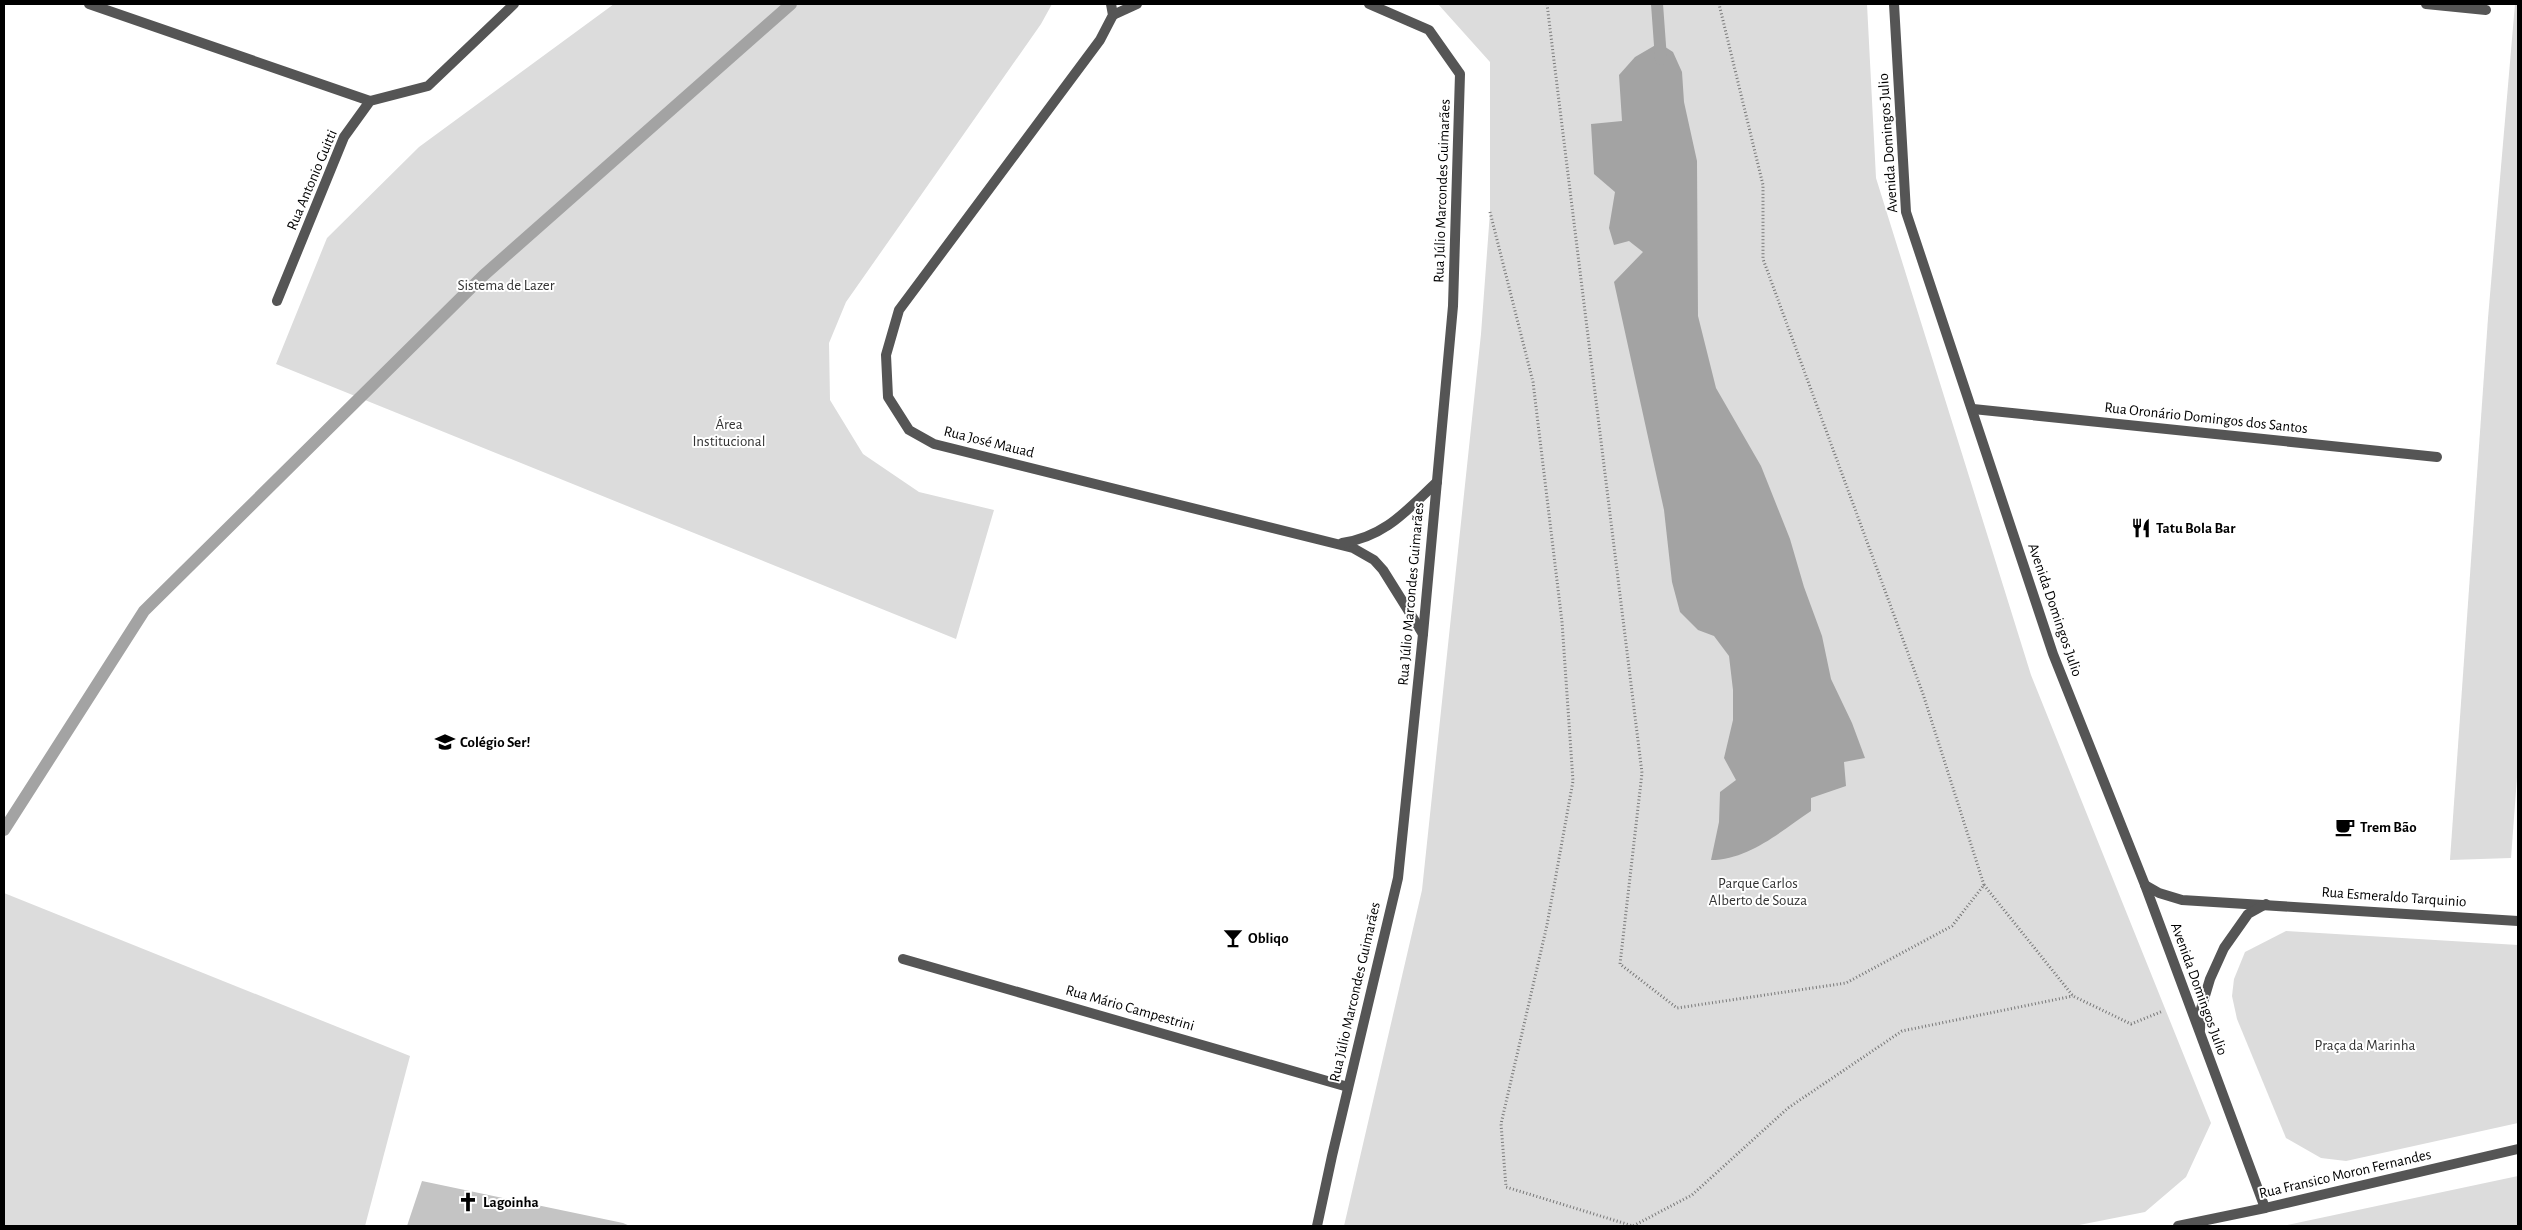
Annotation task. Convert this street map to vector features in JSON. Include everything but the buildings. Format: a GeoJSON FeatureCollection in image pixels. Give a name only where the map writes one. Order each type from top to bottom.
{"type":"FeatureCollection","features":[{"type":"Feature","properties":{"kind":"street"},"geometry":{"type":"LineString","coordinates":[[89,4],[370,101],[428,86],[514,4]]}},
{"type":"Feature","properties":{"kind":"street"},"geometry":{"type":"LineString","coordinates":[[1111,4],[1113,15],[1137,4]]}},
{"type":"Feature","properties":{"kind":"street","name":"Rua Júlio Marcondes Guimarães"},"geometry":{"type":"LineString","coordinates":[[1317,1226],[1398,878],[1424,634],[1453,306],[1460,74],[1429,30],[1370,4]]}},
{"type":"Feature","properties":{"kind":"street","name":"Avenida Domingos Julio"},"geometry":{"type":"LineString","coordinates":[[1894,4],[1906,212],[2053,654],[2145,885],[2265,1208]]}},
{"type":"Feature","properties":{"kind":"street"},"geometry":{"type":"LineString","coordinates":[[2426,4],[2486,10]]}},
{"type":"Feature","properties":{"kind":"street","name":"Rua José Mauad"},"geometry":{"type":"LineString","coordinates":[[1113,15],[1100,40],[899,310],[886,355],[888,397],[909,430],[934,444],[1353,548],[1374,560],[1424,634]]}},
{"type":"Feature","properties":{"kind":"street","name":"Rua Antonio Guitti"},"geometry":{"type":"LineString","coordinates":[[277,301],[344,137],[370,101]]}},
{"type":"Feature","properties":{"kind":"street","name":"Rua Oronário Domingos dos Santos"},"geometry":{"type":"LineString","coordinates":[[1972,410],[2437,456]]}},
{"type":"Feature","properties":{"kind":"street","name":"Rua José Mauad"},"geometry":{"type":"LineString","coordinates":[[1338,543],[1355,541],[1388,527],[1437,482]]}},
{"type":"Feature","properties":{"kind":"street","name":"Rua Esmeraldo Tarquinio"},"geometry":{"type":"LineString","coordinates":[[2145,885],[2159,893],[2182,900],[2518,921]]}},
{"type":"Feature","properties":{"kind":"street"},"geometry":{"type":"LineString","coordinates":[[2200,1035],[2201,1009],[2210,979],[2224,948],[2248,914],[2267,904]]}},
{"type":"Feature","properties":{"kind":"street","name":"Rua Mário Campestrini"},"geometry":{"type":"LineString","coordinates":[[902,959],[1348,1087]]}},
{"type":"Feature","properties":{"kind":"street","name":"Rua Fransico Moron Fernandes"},"geometry":{"type":"LineString","coordinates":[[2178,1226],[2265,1208],[2518,1149]]}},
{"type":"Feature","properties":{"kind":"path"},"geometry":{"type":"LineString","coordinates":[[1547,4],[1642,772],[1620,964],[1677,1008],[1846,984],[1952,926],[1984,885]]}},
{"type":"Feature","properties":{"kind":"path"},"geometry":{"type":"LineString","coordinates":[[1719,4],[1763,185],[1763,259],[1923,694],[1984,885],[2073,996],[2131,1024],[2189,1002]]}},
{"type":"Feature","properties":{"kind":"path"},"geometry":{"type":"LineString","coordinates":[[1490,212],[1532,382],[1562,622],[1573,781],[1547,925],[1501,1124],[1506,1188],[1633,1226],[1692,1195],[1788,1108],[1902,1030],[2073,996]]}},
{"type":"Feature","properties":{"kind":"green space","name":"Sistema de Lazer"},"geometry":{"type":"Polygon","coordinates":[[[614,4],[1052,4],[1041,24],[846,302],[829,343],[830,400],[863,454],[919,492],[994,510],[956,639],[276,364],[327,238],[419,147],[614,4]]]}},
{"type":"Feature","properties":{"kind":"green space","name":"Parque Carlos Alberto de Souza"},"geometry":{"type":"Polygon","coordinates":[[[1438,4],[1867,4],[1876,178],[2031,675],[2211,1123],[2186,1177],[2145,1212],[2074,1226],[1344,1226],[1422,890],[1481,334],[1490,212],[1490,62],[1438,4]]]}},
{"type":"Feature","properties":{"kind":"green space"},"geometry":{"type":"Polygon","coordinates":[[[2515,4],[2518,4],[2518,764],[2511,858],[2450,860],[2488,318],[2515,4]]]}},
{"type":"Feature","properties":{"kind":"green space"},"geometry":{"type":"Polygon","coordinates":[[[4,893],[410,1056],[365,1226],[4,1226],[4,893]]]}},
{"type":"Feature","properties":{"kind":"green space","name":"Praça da Marinha"},"geometry":{"type":"Polygon","coordinates":[[[2286,931],[2518,945],[2518,1123],[2346,1161],[2321,1158],[2286,1138],[2237,1019],[2232,996],[2234,979],[2245,952],[2286,931]]]}},
{"type":"Feature","properties":{"kind":"green space"},"geometry":{"type":"Polygon","coordinates":[[[2518,1176],[2518,1226],[2283,1226],[2518,1176]]]}},
{"type":"Feature","properties":{"kind":"shaded area"},"geometry":{"type":"Polygon","coordinates":[[[1659,43],[1673,52],[1682,72],[1684,102],[1697,161],[1698,316],[1716,388],[1761,466],[1790,539],[1804,587],[1822,636],[1831,679],[1852,723],[1865,758],[1844,762],[1846,786],[1811,798],[1811,811],[1764,843],[1751,850],[1725,859],[1711,860],[1719,822],[1720,792],[1736,780],[1724,758],[1733,720],[1733,690],[1729,656],[1714,636],[1698,630],[1680,612],[1672,582],[1664,510],[1614,282],[1643,252],[1629,241],[1614,245],[1609,228],[1615,192],[1594,174],[1591,124],[1622,121],[1619,75],[1635,57],[1659,43]]]}},
{"type":"Feature","properties":{"kind":"waterway"},"geometry":{"type":"LineString","coordinates":[[4,830],[144,611],[484,275],[791,4]]}},
{"type":"Feature","properties":{"kind":"waterway"},"geometry":{"type":"LineString","coordinates":[[1657,4],[1661,59]]}},
{"type":"Feature","properties":{"kind":"place","name":"Tatu Bola Bar"},"geometry":{"type":"Point","coordinates":[2141,528]}},
{"type":"Feature","properties":{"kind":"place","name":"Colégio Ser!"},"geometry":{"type":"Point","coordinates":[445,742]}},
{"type":"Feature","properties":{"kind":"place","name":"Trem Bão"},"geometry":{"type":"Point","coordinates":[2345,827]}},
{"type":"Feature","properties":{"kind":"place","name":"Obliqo"},"geometry":{"type":"Point","coordinates":[1233,938]}},
{"type":"Feature","properties":{"kind":"place","name":"Lagoinha"},"geometry":{"type":"Point","coordinates":[468,1202]}},
{"type":"Feature","properties":{"kind":"park label","name":"Área Institucional"},"geometry":{"type":"Point","coordinates":[729,432]}}]}
